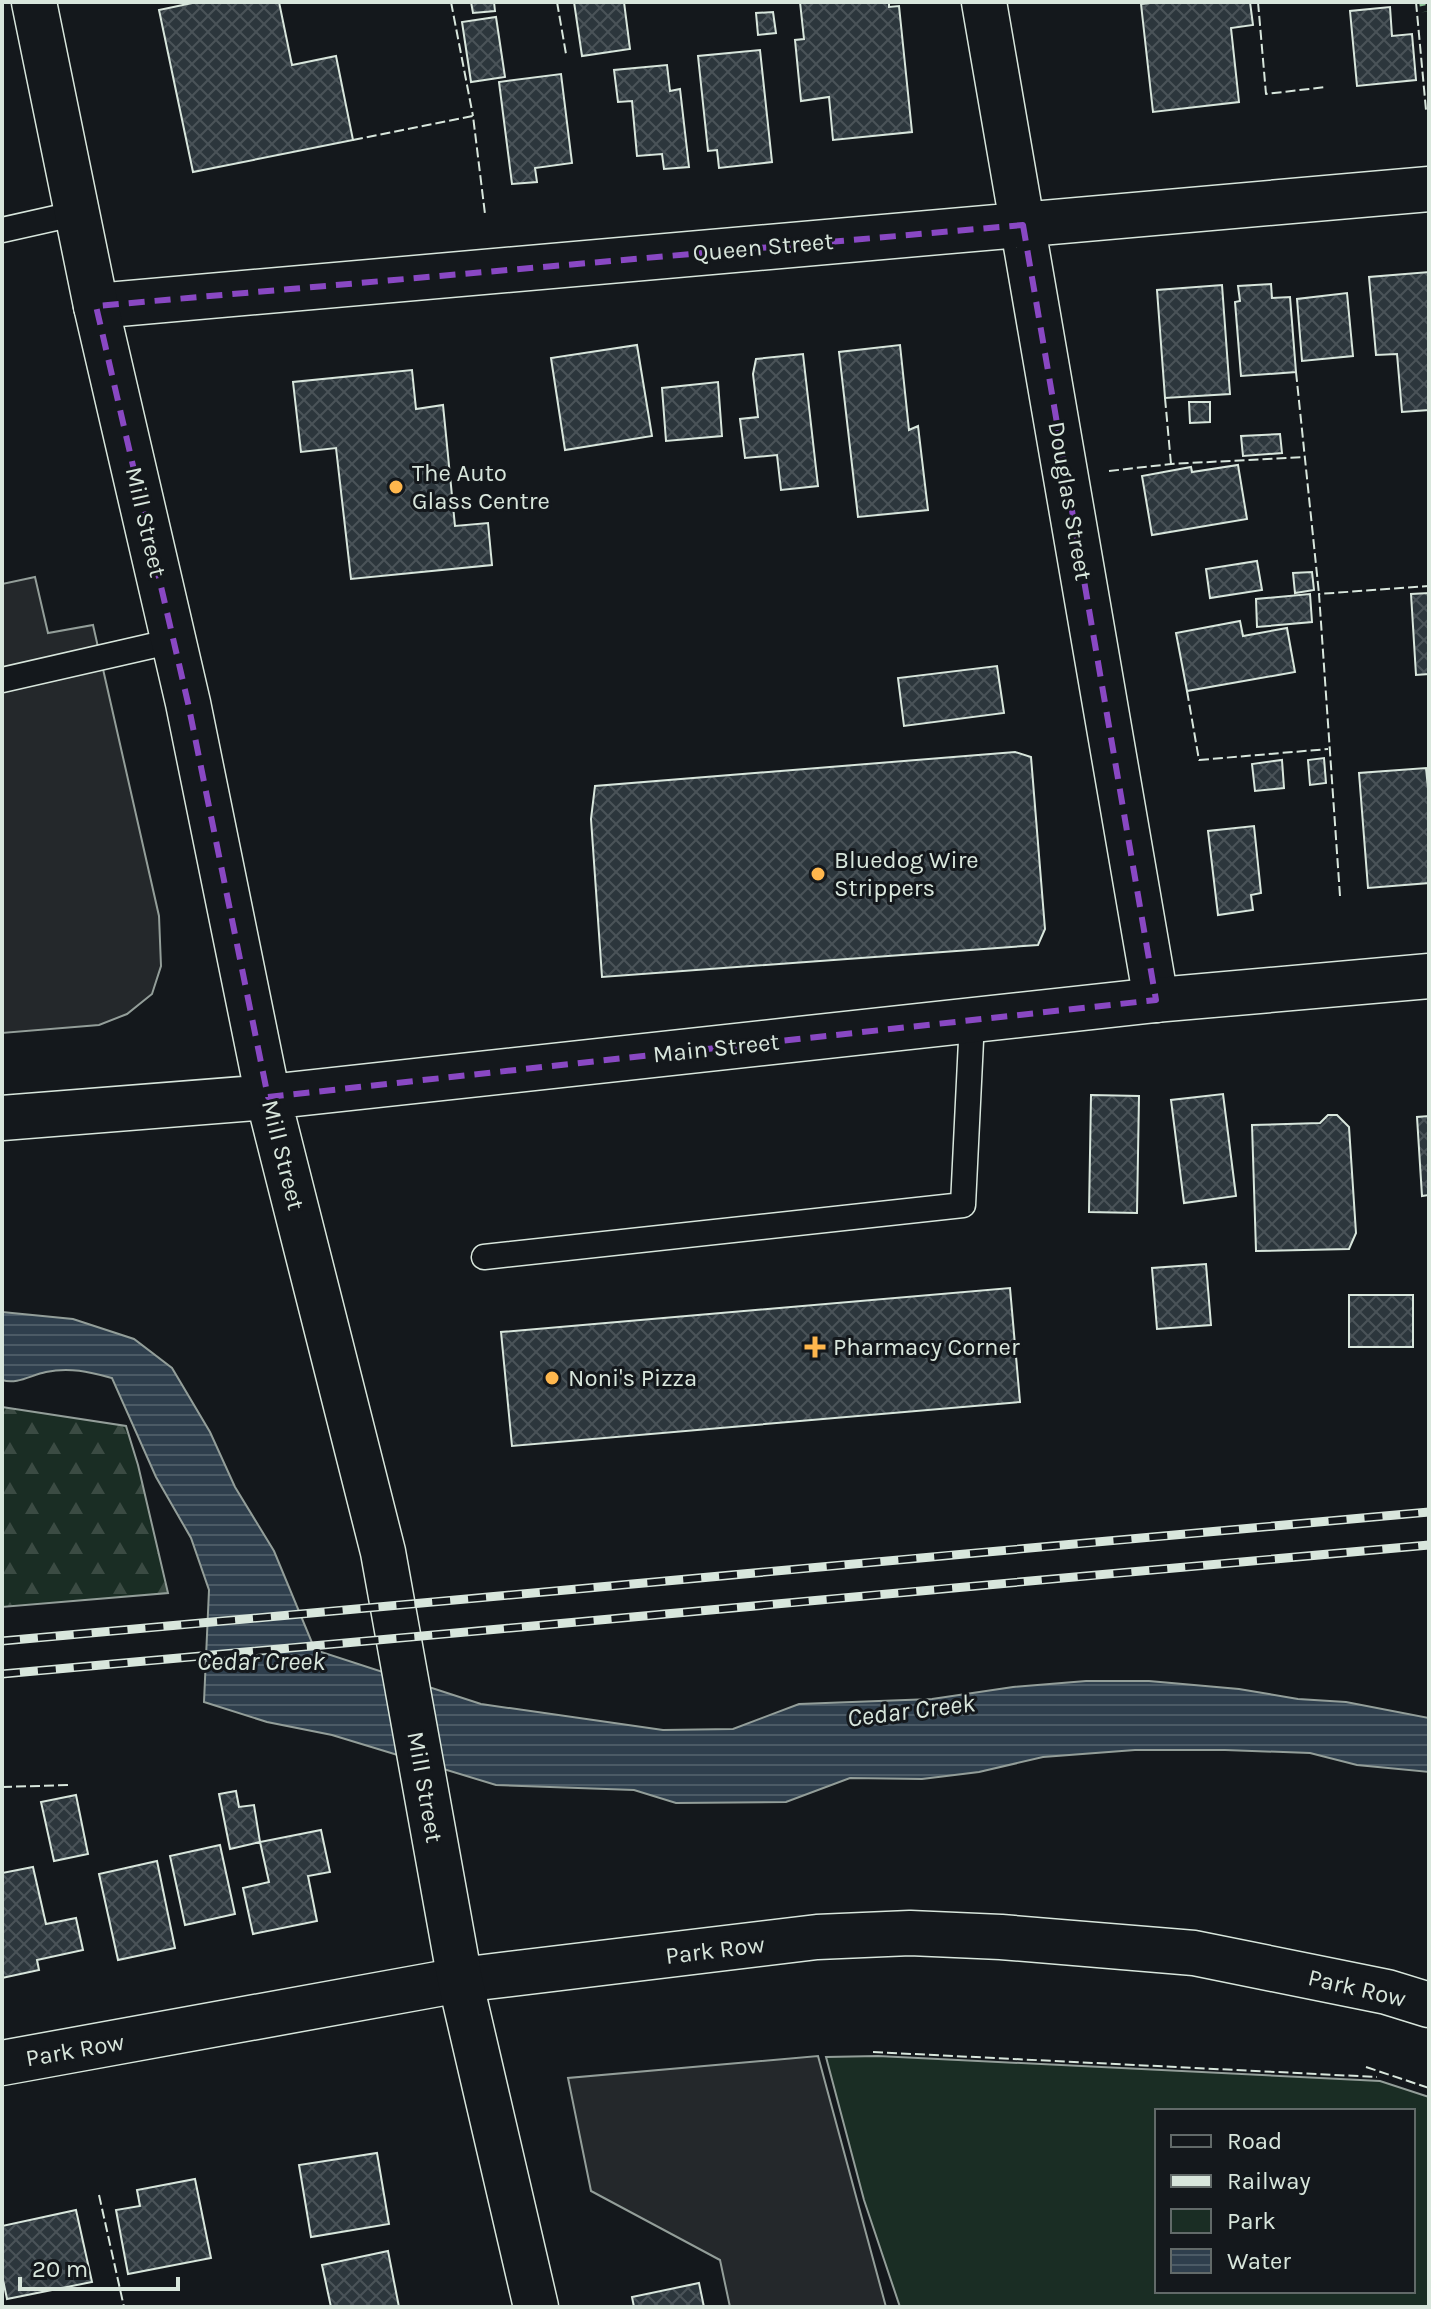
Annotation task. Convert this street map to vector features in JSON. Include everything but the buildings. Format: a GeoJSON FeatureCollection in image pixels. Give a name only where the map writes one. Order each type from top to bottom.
{"type":"FeatureCollection","features":[{"type":"Feature","properties":{"kind":"main road","name":"Mill Street"},"geometry":{"type":"LineString","coordinates":[[34,2],[96,306],[188,703],[268,1097],[383,1552],[460,1980],[536,2307]]}},
{"type":"Feature","properties":{"kind":"main road","name":"Douglas Street"},"geometry":{"type":"LineString","coordinates":[[984,2],[1156,1000]]}},
{"type":"Feature","properties":{"kind":"main road","name":"Queen Street"},"geometry":{"type":"LineString","coordinates":[[96,306],[1429,189]]}},
{"type":"Feature","properties":{"kind":"main road","name":"Main Street"},"geometry":{"type":"LineString","coordinates":[[2,1118],[268,1097],[1156,1000],[1429,976]]}},
{"type":"Feature","properties":{"kind":"main road","name":"Park Row"},"geometry":{"type":"LineString","coordinates":[[2,2063],[460,1980],[817,1937],[910,1933],[1001,1937],[1194,1953],[1387,1992],[1429,2005]]}},
{"type":"Feature","properties":{"kind":"lane"},"geometry":{"type":"LineString","coordinates":[[2,230],[78,213]]}},
{"type":"Feature","properties":{"kind":"lane"},"geometry":{"type":"LineString","coordinates":[[2,680],[173,641]]}},
{"type":"Feature","properties":{"kind":"lane"},"geometry":{"type":"LineString","coordinates":[[484,1257],[963,1205],[972,1020]]}},
{"type":"Feature","properties":{"kind":"highlighted area"},"geometry":{"type":"Polygon","coordinates":[[[1023,225],[1156,1000],[268,1097],[188,703],[96,306],[1023,225]]]}},
{"type":"Feature","properties":{"kind":"green space"},"geometry":{"type":"Polygon","coordinates":[[[2,1407],[126,1426],[168,1593],[2,1607],[2,1407]]]}},
{"type":"Feature","properties":{"kind":"green space"},"geometry":{"type":"Polygon","coordinates":[[[878,2056],[1380,2081],[1429,2097],[1429,2307],[900,2307],[864,2200],[826,2057],[878,2056]]]}},
{"type":"Feature","properties":{"kind":"shaded area"},"geometry":{"type":"Polygon","coordinates":[[[35,577],[48,633],[93,625],[159,916],[161,966],[152,994],[127,1014],[99,1025],[2,1033],[2,584],[35,577]]]}},
{"type":"Feature","properties":{"kind":"shaded area"},"geometry":{"type":"Polygon","coordinates":[[[818,2056],[886,2307],[730,2307],[720,2260],[591,2191],[568,2078],[818,2056]]]}},
{"type":"Feature","properties":{"kind":"water","name":"Cedar Creek"},"geometry":{"type":"Polygon","coordinates":[[[2,1312],[73,1319],[134,1339],[172,1368],[210,1432],[235,1487],[274,1551],[315,1650],[481,1704],[663,1730],[733,1729],[799,1704],[932,1699],[1013,1687],[1086,1681],[1149,1681],[1346,1702],[1429,1718],[1429,1772],[1357,1765],[1310,1753],[1135,1750],[1043,1757],[979,1772],[922,1779],[850,1778],[786,1802],[676,1803],[634,1790],[496,1785],[332,1735],[267,1722],[204,1702],[209,1590],[191,1538],[156,1477],[112,1378],[63,1370],[19,1380],[2,1380],[2,1312]]]}},
{"type":"Feature","properties":{"kind":"railway"},"geometry":{"type":"LineString","coordinates":[[2,1641],[1429,1512]]}},
{"type":"Feature","properties":{"kind":"railway"},"geometry":{"type":"LineString","coordinates":[[2,1674],[1429,1545]]}},
{"type":"Feature","properties":{"kind":"hedge"},"geometry":{"type":"LineString","coordinates":[[1422,2],[1424,12]]}},
{"type":"Feature","properties":{"kind":"fence"},"geometry":{"type":"LineString","coordinates":[[451,2],[473,116]]}},
{"type":"Feature","properties":{"kind":"fence"},"geometry":{"type":"LineString","coordinates":[[557,2],[566,54]]}},
{"type":"Feature","properties":{"kind":"fence"},"geometry":{"type":"LineString","coordinates":[[1258,2],[1266,94],[1326,87]]}},
{"type":"Feature","properties":{"kind":"fence"},"geometry":{"type":"LineString","coordinates":[[1416,2],[1426,110]]}},
{"type":"Feature","properties":{"kind":"fence"},"geometry":{"type":"LineString","coordinates":[[353,140],[473,116],[485,214]]}},
{"type":"Feature","properties":{"kind":"fence"},"geometry":{"type":"LineString","coordinates":[[1296,372],[1319,594]]}},
{"type":"Feature","properties":{"kind":"fence"},"geometry":{"type":"LineString","coordinates":[[1165,398],[1171,464]]}},
{"type":"Feature","properties":{"kind":"fence"},"geometry":{"type":"LineString","coordinates":[[1109,471],[1171,464],[1305,457]]}},
{"type":"Feature","properties":{"kind":"fence"},"geometry":{"type":"LineString","coordinates":[[1340,896],[1319,594],[1429,586]]}},
{"type":"Feature","properties":{"kind":"fence"},"geometry":{"type":"LineString","coordinates":[[1187,691],[1199,760],[1328,749]]}},
{"type":"Feature","properties":{"kind":"fence"},"geometry":{"type":"LineString","coordinates":[[2,1787],[70,1785]]}},
{"type":"Feature","properties":{"kind":"fence"},"geometry":{"type":"LineString","coordinates":[[873,2052],[1377,2077]]}},
{"type":"Feature","properties":{"kind":"fence"},"geometry":{"type":"LineString","coordinates":[[1366,2067],[1429,2088]]}},
{"type":"Feature","properties":{"kind":"fence"},"geometry":{"type":"LineString","coordinates":[[99,2195],[124,2307]]}},
{"type":"Feature","properties":{"kind":"place","name":"The Auto Glass Centre"},"geometry":{"type":"Point","coordinates":[396,487]}},
{"type":"Feature","properties":{"kind":"place","name":"Bluedog Wire Strippers"},"geometry":{"type":"Point","coordinates":[818,874]}},
{"type":"Feature","properties":{"kind":"place","name":"Pharmacy Corner"},"geometry":{"type":"Point","coordinates":[815,1347]}},
{"type":"Feature","properties":{"kind":"place","name":"Noni's Pizza"},"geometry":{"type":"Point","coordinates":[552,1378]}}]}
